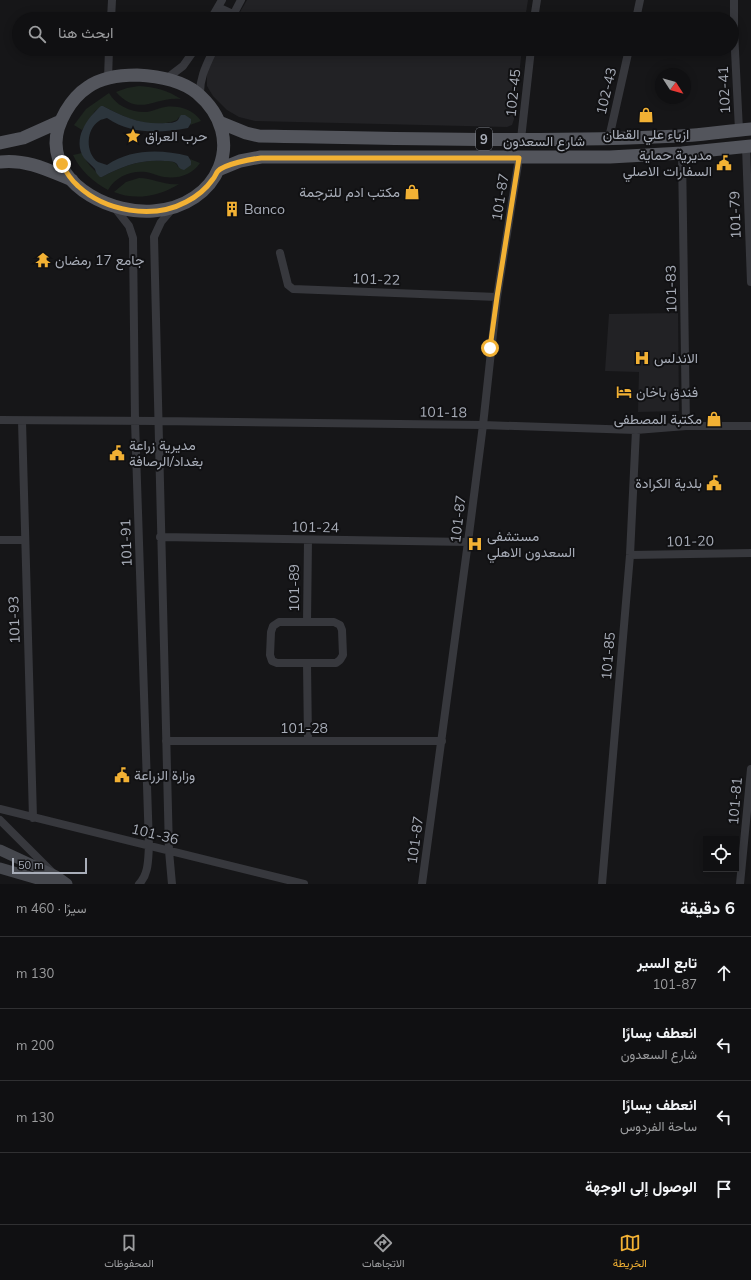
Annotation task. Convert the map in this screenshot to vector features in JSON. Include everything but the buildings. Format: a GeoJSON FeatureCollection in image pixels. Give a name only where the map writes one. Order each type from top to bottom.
{"type":"FeatureCollection","features":[{"type":"Feature","properties":{"kind":"main road"},"geometry":{"type":"LineString","coordinates":[[137,75],[166,79],[188,87],[200,96],[210,107],[219,122],[224,141],[224,151],[218,170],[213,179],[200,193],[184,203],[173,208],[144,211],[123,209],[95,198],[79,187],[72,180],[62,164],[56,144],[57,133],[61,121],[74,100],[87,87],[108,79],[137,75]]}},
{"type":"Feature","properties":{"kind":"main road"},"geometry":{"type":"LineString","coordinates":[[0,143],[23,138],[61,121]]}},
{"type":"Feature","properties":{"kind":"main road","name":"شارع السعدون"},"geometry":{"type":"LineString","coordinates":[[219,122],[246,133],[259,136],[521,139],[609,138],[680,136],[745,130]]}},
{"type":"Feature","properties":{"kind":"main road","name":"شارع السعدون"},"geometry":{"type":"LineString","coordinates":[[218,170],[240,161],[261,158],[610,157],[748,147]]}},
{"type":"Feature","properties":{"kind":"main road"},"geometry":{"type":"LineString","coordinates":[[0,162],[22,162],[35,165],[72,180]]}},
{"type":"Feature","properties":{"kind":"main road"},"geometry":{"type":"LineString","coordinates":[[0,850],[56,880]]}},
{"type":"Feature","properties":{"kind":"main road"},"geometry":{"type":"LineString","coordinates":[[0,868],[56,880],[67,884]]}},
{"type":"Feature","properties":{"kind":"street"},"geometry":{"type":"LineString","coordinates":[[111,12],[112,0]]}},
{"type":"Feature","properties":{"kind":"street"},"geometry":{"type":"LineString","coordinates":[[235,12],[241,0]]}},
{"type":"Feature","properties":{"kind":"street"},"geometry":{"type":"LineString","coordinates":[[535,12],[537,0]]}},
{"type":"Feature","properties":{"kind":"street"},"geometry":{"type":"LineString","coordinates":[[637,12],[640,0]]}},
{"type":"Feature","properties":{"kind":"street","name":"102-41"},"geometry":{"type":"LineString","coordinates":[[734,0],[734,12]]}},
{"type":"Feature","properties":{"kind":"street"},"geometry":{"type":"LineString","coordinates":[[215,12],[220,3],[228,12]]}},
{"type":"Feature","properties":{"kind":"street"},"geometry":{"type":"LineString","coordinates":[[108,79],[109,56]]}},
{"type":"Feature","properties":{"kind":"street"},"geometry":{"type":"LineString","coordinates":[[166,79],[183,66],[190,56]]}},
{"type":"Feature","properties":{"kind":"street"},"geometry":{"type":"LineString","coordinates":[[200,96],[200,83],[211,56]]}},
{"type":"Feature","properties":{"kind":"street","name":"102-45"},"geometry":{"type":"LineString","coordinates":[[521,139],[530,56]]}},
{"type":"Feature","properties":{"kind":"street","name":"102-43"},"geometry":{"type":"LineString","coordinates":[[609,138],[627,56]]}},
{"type":"Feature","properties":{"kind":"street","name":"102-41"},"geometry":{"type":"LineString","coordinates":[[737,56],[745,130]]}},
{"type":"Feature","properties":{"kind":"street","name":"101-79"},"geometry":{"type":"LineString","coordinates":[[748,147],[751,282]]}},
{"type":"Feature","properties":{"kind":"street","name":"101-83"},"geometry":{"type":"LineString","coordinates":[[682,152],[686,426]]}},
{"type":"Feature","properties":{"kind":"street","name":"101-87"},"geometry":{"type":"LineString","coordinates":[[422,884],[483,426],[497,297],[519,158]]}},
{"type":"Feature","properties":{"kind":"street","name":"101-91"},"geometry":{"type":"LineString","coordinates":[[114,205],[129,226],[133,238],[135,421],[149,846],[147,869],[140,884]]}},
{"type":"Feature","properties":{"kind":"street"},"geometry":{"type":"LineString","coordinates":[[172,884],[169,851],[160,537],[157,296],[154,237],[161,222],[173,208]]}},
{"type":"Feature","properties":{"kind":"street","name":"101-22"},"geometry":{"type":"LineString","coordinates":[[280,253],[288,285],[293,289],[497,297]]}},
{"type":"Feature","properties":{"kind":"street","name":"101-18"},"geometry":{"type":"LineString","coordinates":[[0,420],[483,426],[636,430],[686,426],[751,426]]}},
{"type":"Feature","properties":{"kind":"street","name":"101-93"},"geometry":{"type":"LineString","coordinates":[[22,420],[33,818]]}},
{"type":"Feature","properties":{"kind":"street","name":"101-85"},"geometry":{"type":"LineString","coordinates":[[602,884],[630,554],[636,430]]}},
{"type":"Feature","properties":{"kind":"street","name":"101-24"},"geometry":{"type":"LineString","coordinates":[[160,537],[468,542]]}},
{"type":"Feature","properties":{"kind":"street"},"geometry":{"type":"LineString","coordinates":[[0,540],[25,540]]}},
{"type":"Feature","properties":{"kind":"street","name":"101-89"},"geometry":{"type":"LineString","coordinates":[[307,663],[277,663],[272,661],[270,656],[271,632],[273,626],[279,622],[307,622],[308,540]]}},
{"type":"Feature","properties":{"kind":"street","name":"101-20"},"geometry":{"type":"LineString","coordinates":[[630,554],[751,553]]}},
{"type":"Feature","properties":{"kind":"street"},"geometry":{"type":"LineString","coordinates":[[307,622],[334,622],[340,625],[342,630],[343,655],[336,663],[307,663],[308,741]]}},
{"type":"Feature","properties":{"kind":"street","name":"101-28"},"geometry":{"type":"LineString","coordinates":[[166,741],[442,741]]}},
{"type":"Feature","properties":{"kind":"street","name":"101-81"},"geometry":{"type":"LineString","coordinates":[[740,884],[751,769]]}},
{"type":"Feature","properties":{"kind":"street","name":"101-36"},"geometry":{"type":"LineString","coordinates":[[0,810],[304,884]]}},
{"type":"Feature","properties":{"kind":"street"},"geometry":{"type":"LineString","coordinates":[[0,820],[56,880]]}},
{"type":"Feature","properties":{"kind":"shaded area"},"geometry":{"type":"Polygon","coordinates":[[[247,0],[528,0],[526,12],[240,12],[247,0]]]}},
{"type":"Feature","properties":{"kind":"shaded area"},"geometry":{"type":"Polygon","coordinates":[[[215,56],[521,56],[514,119],[512,125],[507,127],[255,121],[239,117],[227,110],[213,96],[207,86],[207,70],[215,56]]]}},
{"type":"Feature","properties":{"kind":"shaded area"},"geometry":{"type":"Polygon","coordinates":[[[139,86],[150,87],[171,93],[181,99],[163,100],[140,105],[132,104],[116,92],[139,86]]]}},
{"type":"Feature","properties":{"kind":"shaded area"},"geometry":{"type":"Polygon","coordinates":[[[109,93],[116,102],[130,110],[147,112],[165,107],[180,107],[194,113],[201,121],[190,125],[191,123],[179,117],[177,120],[168,123],[148,123],[120,115],[103,106],[95,111],[82,130],[74,125],[86,109],[109,93]]]}},
{"type":"Feature","properties":{"kind":"shaded area"},"geometry":{"type":"Polygon","coordinates":[[[101,106],[125,117],[149,123],[172,123],[178,120],[181,115],[185,115],[191,119],[191,123],[188,128],[157,132],[136,130],[117,124],[107,118],[101,120],[92,130],[89,141],[91,153],[98,162],[107,165],[136,153],[167,152],[188,156],[191,161],[191,165],[184,170],[180,169],[177,164],[168,161],[140,162],[100,177],[95,169],[84,158],[81,151],[80,136],[86,123],[101,106]]]}},
{"type":"Feature","properties":{"kind":"shaded area"},"geometry":{"type":"Polygon","coordinates":[[[82,153],[90,166],[102,177],[124,167],[140,162],[171,161],[178,167],[191,161],[190,159],[200,163],[193,171],[179,177],[164,177],[146,172],[129,173],[115,181],[108,190],[92,179],[79,166],[73,155],[82,153]]]}},
{"type":"Feature","properties":{"kind":"shaded area"},"geometry":{"type":"Polygon","coordinates":[[[139,178],[169,184],[179,184],[164,192],[139,197],[122,195],[114,192],[126,182],[139,178]]]}},
{"type":"Feature","properties":{"kind":"shaded area","name":"الاندلس"},"geometry":{"type":"Polygon","coordinates":[[[678,313],[679,411],[638,412],[639,372],[605,371],[609,314],[678,313]]]}},
{"type":"Feature","properties":{"kind":"place","name":"ازياء علي القطان"},"geometry":{"type":"Point","coordinates":[646,115]}},
{"type":"Feature","properties":{"kind":"place","name":"حرب العراق"},"geometry":{"type":"Point","coordinates":[133,136]}},
{"type":"Feature","properties":{"kind":"place","name":"مديرية حماية السفارات الاصلي"},"geometry":{"type":"Point","coordinates":[724,163]}},
{"type":"Feature","properties":{"kind":"place","name":"مكتب ادم للترجمة"},"geometry":{"type":"Point","coordinates":[412,192]}},
{"type":"Feature","properties":{"kind":"place","name":"Banco"},"geometry":{"type":"Point","coordinates":[232,209]}},
{"type":"Feature","properties":{"kind":"place","name":"جامع 17 رمضان"},"geometry":{"type":"Point","coordinates":[43,260]}},
{"type":"Feature","properties":{"kind":"place","name":"الاندلس"},"geometry":{"type":"Point","coordinates":[642,358]}},
{"type":"Feature","properties":{"kind":"place","name":"فندق باخان"},"geometry":{"type":"Point","coordinates":[624,392]}},
{"type":"Feature","properties":{"kind":"place","name":"مكتبة المصطفى"},"geometry":{"type":"Point","coordinates":[714,419]}},
{"type":"Feature","properties":{"kind":"place","name":"مديرية زراعة بغداد/الرصافة"},"geometry":{"type":"Point","coordinates":[117,453]}},
{"type":"Feature","properties":{"kind":"place","name":"بلدية الكرادة"},"geometry":{"type":"Point","coordinates":[714,483]}},
{"type":"Feature","properties":{"kind":"place","name":"مستشفى السعدون الاهلي"},"geometry":{"type":"Point","coordinates":[475,544]}},
{"type":"Feature","properties":{"kind":"place","name":"وزارة الزراعة"},"geometry":{"type":"Point","coordinates":[122,775]}},
{"type":"Feature","properties":{"kind":"route"},"geometry":{"type":"LineString","coordinates":[[62,164],[72,180],[95,198],[123,209],[133,211],[155,211],[175,207],[192,199],[213,179],[218,170],[240,161],[261,158],[519,158],[490,348]]}}]}
